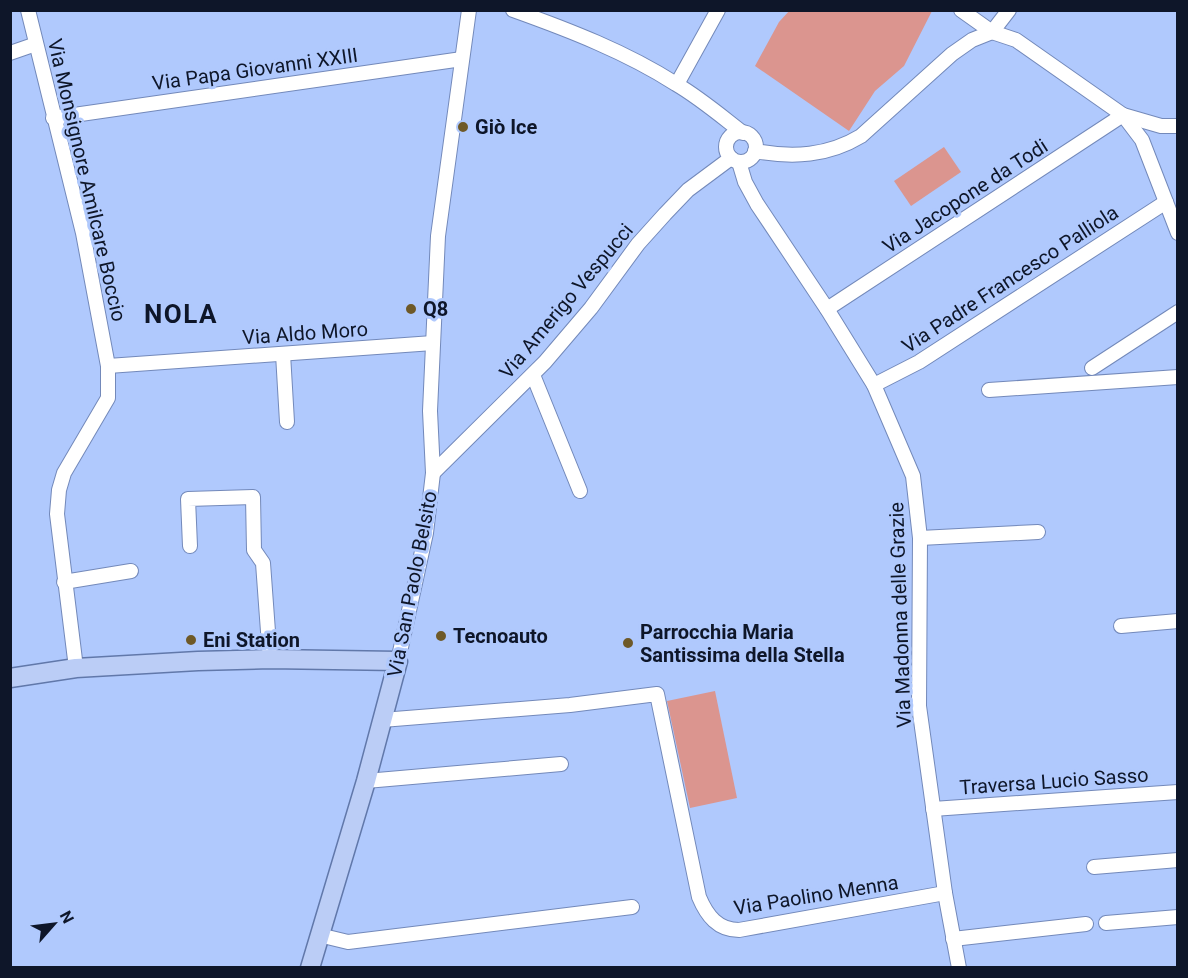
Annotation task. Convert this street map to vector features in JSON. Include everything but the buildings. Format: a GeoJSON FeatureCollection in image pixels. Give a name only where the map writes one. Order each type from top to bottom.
{"type":"FeatureCollection","features":[{"type":"Feature","properties":{"kind":"main road"},"geometry":{"type":"LineString","coordinates":[[10,678],[76,668],[270,659],[398,661]]}},
{"type":"Feature","properties":{"kind":"main road","name":"Via San Paolo Belsito"},"geometry":{"type":"LineString","coordinates":[[310,968],[366,781],[398,661]]}},
{"type":"Feature","properties":{"kind":"street","name":"Via Monsignore Amilcare Boccio"},"geometry":{"type":"LineString","coordinates":[[28,10],[83,233],[108,366],[108,398],[64,473],[59,490],[57,514],[76,668]]}},
{"type":"Feature","properties":{"kind":"street","name":"Via San Paolo Belsito"},"geometry":{"type":"LineString","coordinates":[[398,661],[426,533],[433,473],[430,411],[438,236],[469,10]]}},
{"type":"Feature","properties":{"kind":"street"},"geometry":{"type":"LineString","coordinates":[[513,10],[623,54],[677,84],[753,138],[755,151],[750,158],[735,160],[726,150],[728,141],[734,134],[743,132]]}},
{"type":"Feature","properties":{"kind":"street"},"geometry":{"type":"LineString","coordinates":[[677,84],[718,10]]}},
{"type":"Feature","properties":{"kind":"street"},"geometry":{"type":"LineString","coordinates":[[961,10],[992,32],[1016,40],[1124,115],[1161,126],[1178,126]]}},
{"type":"Feature","properties":{"kind":"street"},"geometry":{"type":"LineString","coordinates":[[755,151],[779,155],[806,155],[848,144],[861,136],[952,54],[972,40],[992,32],[1009,10]]}},
{"type":"Feature","properties":{"kind":"street"},"geometry":{"type":"LineString","coordinates":[[10,53],[36,44]]}},
{"type":"Feature","properties":{"kind":"street","name":"Via Papa Giovanni XXIII"},"geometry":{"type":"LineString","coordinates":[[53,118],[462,59]]}},
{"type":"Feature","properties":{"kind":"street"},"geometry":{"type":"LineString","coordinates":[[1124,115],[1142,140],[1178,233]]}},
{"type":"Feature","properties":{"kind":"street","name":"Via Jacopone da Todi"},"geometry":{"type":"LineString","coordinates":[[827,309],[1124,115]]}},
{"type":"Feature","properties":{"kind":"street","name":"Via Madonna delle Grazie"},"geometry":{"type":"LineString","coordinates":[[735,160],[757,204],[874,385],[913,476],[920,538],[919,706],[945,893],[959,968]]}},
{"type":"Feature","properties":{"kind":"street","name":"Via Amerigo Vespucci"},"geometry":{"type":"LineString","coordinates":[[433,473],[533,375],[591,308],[638,244],[664,214],[688,190],[735,160]]}},
{"type":"Feature","properties":{"kind":"street","name":"Via Padre Francesco Palliola"},"geometry":{"type":"LineString","coordinates":[[874,385],[919,362],[1166,202]]}},
{"type":"Feature","properties":{"kind":"street"},"geometry":{"type":"LineString","coordinates":[[1092,368],[1178,312]]}},
{"type":"Feature","properties":{"kind":"street","name":"Via Aldo Moro"},"geometry":{"type":"LineString","coordinates":[[108,366],[433,343]]}},
{"type":"Feature","properties":{"kind":"street"},"geometry":{"type":"LineString","coordinates":[[283,354],[287,422]]}},
{"type":"Feature","properties":{"kind":"street"},"geometry":{"type":"LineString","coordinates":[[533,375],[580,491]]}},
{"type":"Feature","properties":{"kind":"street"},"geometry":{"type":"LineString","coordinates":[[989,390],[1178,377]]}},
{"type":"Feature","properties":{"kind":"street"},"geometry":{"type":"LineString","coordinates":[[190,546],[188,499],[253,497],[254,550],[263,562],[270,659]]}},
{"type":"Feature","properties":{"kind":"street"},"geometry":{"type":"LineString","coordinates":[[920,538],[1038,532]]}},
{"type":"Feature","properties":{"kind":"street"},"geometry":{"type":"LineString","coordinates":[[64,582],[132,572]]}},
{"type":"Feature","properties":{"kind":"street"},"geometry":{"type":"LineString","coordinates":[[1121,626],[1178,621]]}},
{"type":"Feature","properties":{"kind":"street","name":"Via Paolino Menna"},"geometry":{"type":"LineString","coordinates":[[382,720],[570,705],[657,694],[699,897],[705,912],[714,921],[731,930],[739,930],[945,893]]}},
{"type":"Feature","properties":{"kind":"street"},"geometry":{"type":"LineString","coordinates":[[366,781],[561,764]]}},
{"type":"Feature","properties":{"kind":"street","name":"Traversa Lucio Sasso"},"geometry":{"type":"LineString","coordinates":[[933,809],[1178,792]]}},
{"type":"Feature","properties":{"kind":"street"},"geometry":{"type":"LineString","coordinates":[[1094,867],[1178,860]]}},
{"type":"Feature","properties":{"kind":"street"},"geometry":{"type":"LineString","coordinates":[[320,935],[348,942],[632,907]]}},
{"type":"Feature","properties":{"kind":"street"},"geometry":{"type":"LineString","coordinates":[[1106,923],[1178,917]]}},
{"type":"Feature","properties":{"kind":"street"},"geometry":{"type":"LineString","coordinates":[[953,939],[1086,924]]}},
{"type":"Feature","properties":{"kind":"shaded area"},"geometry":{"type":"Polygon","coordinates":[[[790,10],[932,11],[904,66],[875,91],[849,131],[755,66],[779,22],[790,10]]]}},
{"type":"Feature","properties":{"kind":"shaded area"},"geometry":{"type":"Polygon","coordinates":[[[944,147],[961,172],[911,206],[894,181],[944,147]]]}},
{"type":"Feature","properties":{"kind":"shaded area"},"geometry":{"type":"Polygon","coordinates":[[[715,691],[737,798],[690,808],[667,701],[715,691]]]}},
{"type":"Feature","properties":{"kind":"place","name":"Giò Ice"},"geometry":{"type":"Point","coordinates":[463,127]}},
{"type":"Feature","properties":{"kind":"place","name":"Q8"},"geometry":{"type":"Point","coordinates":[411,309]}},
{"type":"Feature","properties":{"kind":"place","name":"Tecnoauto"},"geometry":{"type":"Point","coordinates":[441,636]}},
{"type":"Feature","properties":{"kind":"place","name":"Eni Station"},"geometry":{"type":"Point","coordinates":[191,640]}},
{"type":"Feature","properties":{"kind":"place","name":"Parrocchia Maria Santissima della Stella"},"geometry":{"type":"Point","coordinates":[628,643]}},
{"type":"Feature","properties":{"kind":"district","name":"NOLA"},"geometry":{"type":"Point","coordinates":[181,314]}}]}
